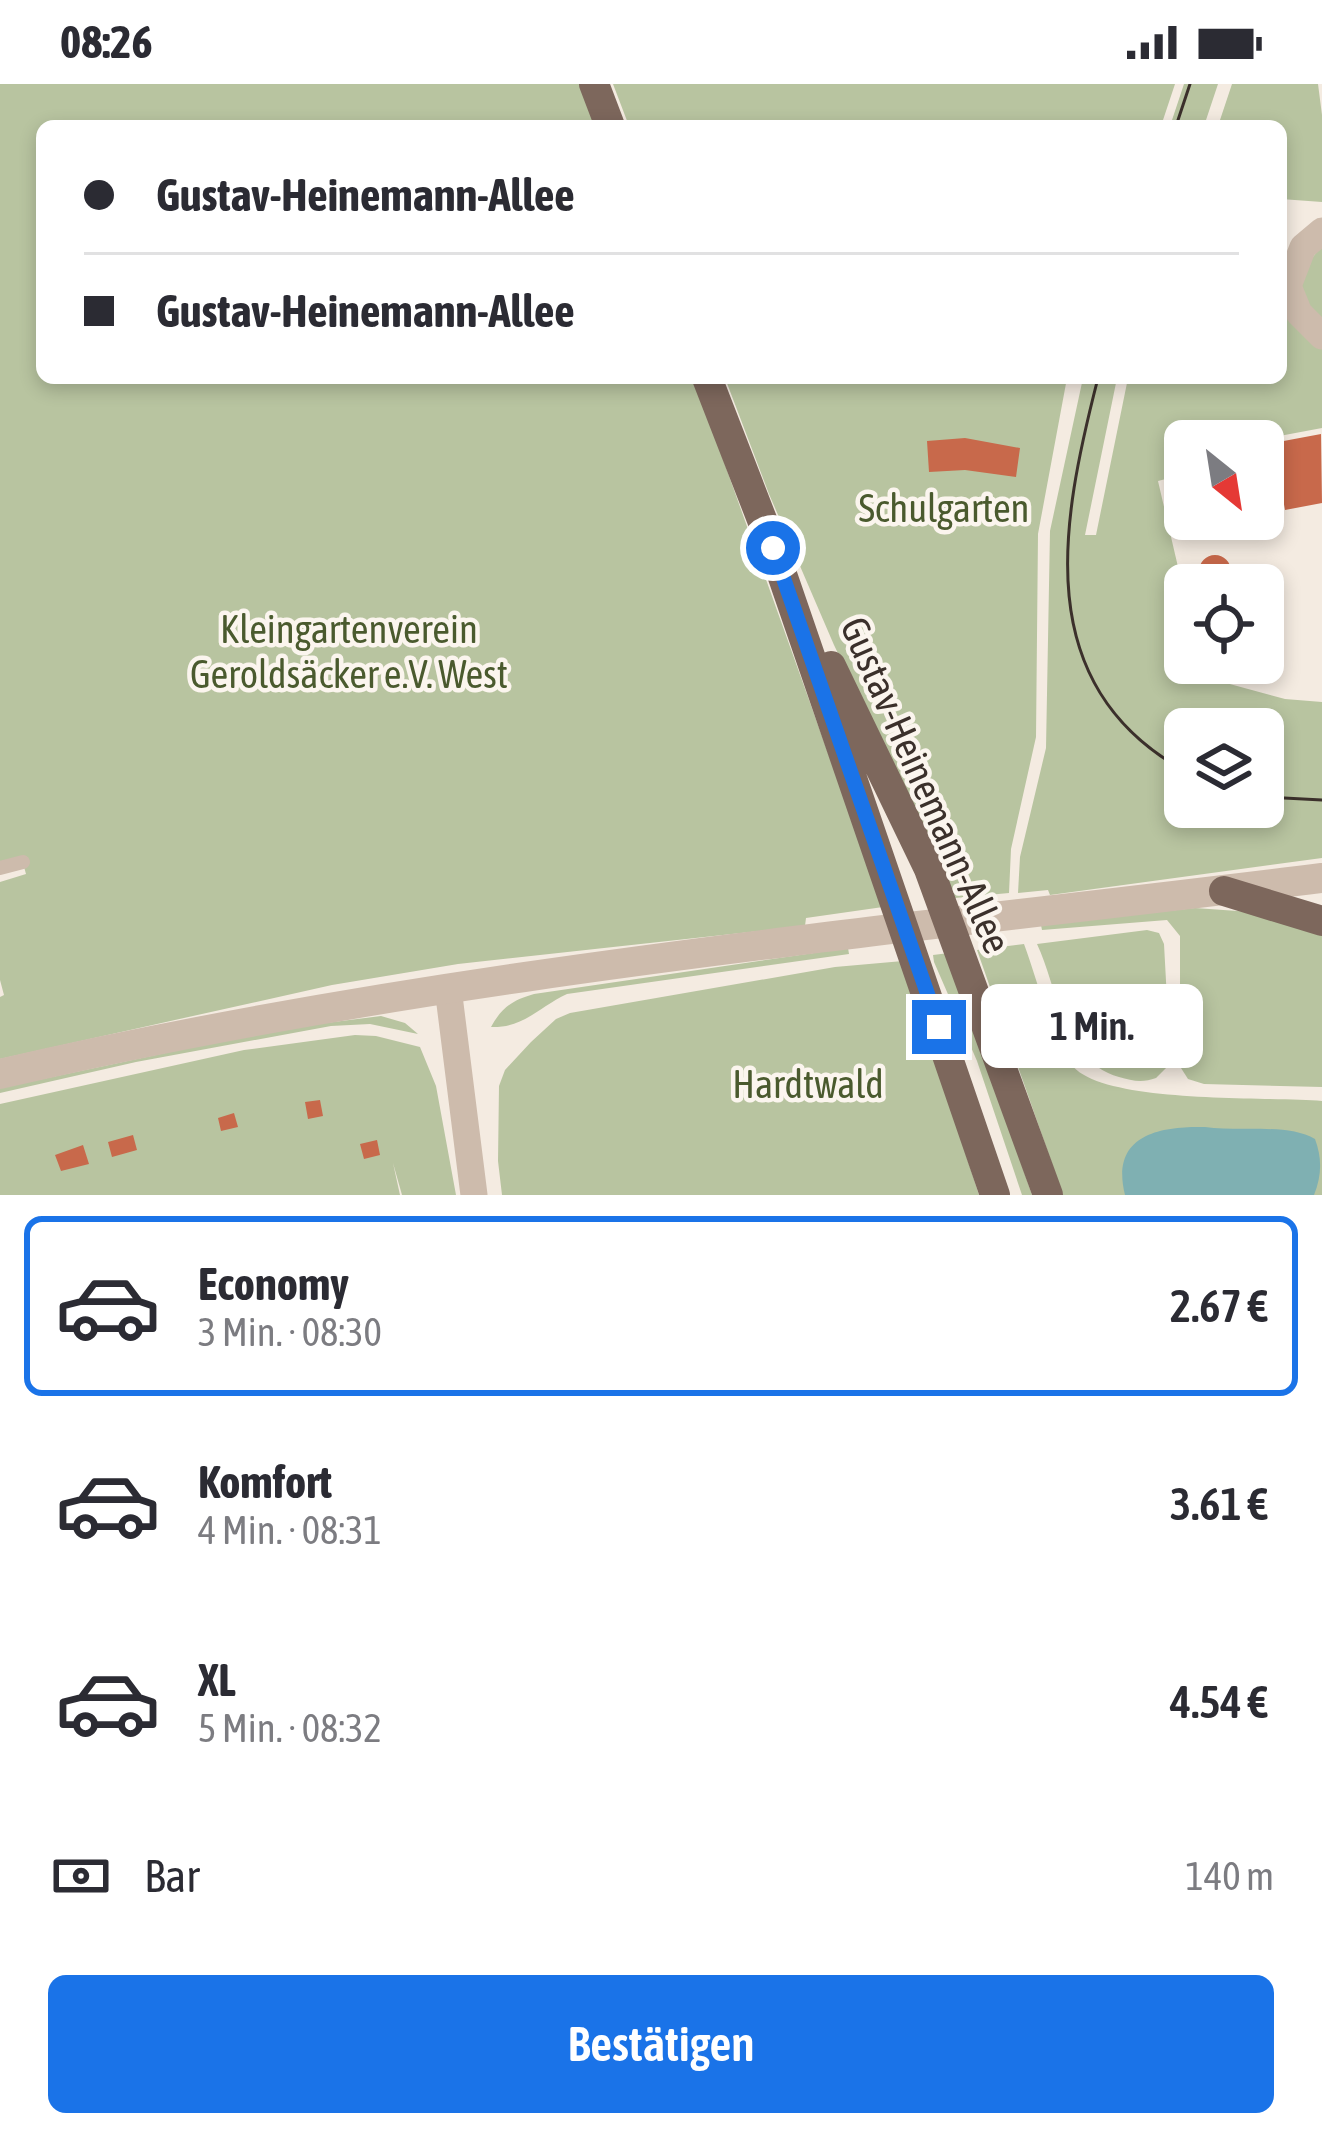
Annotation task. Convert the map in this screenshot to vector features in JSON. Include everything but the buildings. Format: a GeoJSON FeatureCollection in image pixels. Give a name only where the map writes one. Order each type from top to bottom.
{"type":"FeatureCollection","features":[{"type":"Feature","properties":{"kind":"main road"},"geometry":{"type":"LineString","coordinates":[[594,84],[608,120]]}},
{"type":"Feature","properties":{"kind":"main road","name":"Gustav-Heinemann-Allee"},"geometry":{"type":"LineString","coordinates":[[709,384],[773,548],[995,1195]]}},
{"type":"Feature","properties":{"kind":"main road","name":"Gustav-Heinemann-Allee"},"geometry":{"type":"LineString","coordinates":[[773,548],[929,869],[1048,1195]]}},
{"type":"Feature","properties":{"kind":"main road"},"geometry":{"type":"LineString","coordinates":[[1224,891],[1322,921]]}},
{"type":"Feature","properties":{"kind":"street"},"geometry":{"type":"LineString","coordinates":[[1322,231],[1304,247],[1288,286],[1299,314],[1322,336]]}},
{"type":"Feature","properties":{"kind":"street"},"geometry":{"type":"LineString","coordinates":[[0,1074],[241,1021],[448,988],[1322,878]]}},
{"type":"Feature","properties":{"kind":"street"},"geometry":{"type":"LineString","coordinates":[[448,988],[475,1195]]}},
{"type":"Feature","properties":{"kind":"lane"},"geometry":{"type":"LineString","coordinates":[[0,868],[23,862]]}},
{"type":"Feature","properties":{"kind":"green space","name":"Kleingartenverein Geroldsäcker e.V. West"},"geometry":{"type":"Polygon","coordinates":[[[0,84],[580,84],[594,120],[36,120],[36,384],[696,384],[883,907],[806,918],[805,926],[458,964],[332,985],[0,1059],[0,997],[4,995],[0,882],[26,874],[21,856],[0,863],[0,84]]]}},
{"type":"Feature","properties":{"kind":"green space"},"geometry":{"type":"Polygon","coordinates":[[[613,84],[1175,84],[1163,120],[627,120],[613,84]]]}},
{"type":"Feature","properties":{"kind":"green space"},"geometry":{"type":"Polygon","coordinates":[[[1184,84],[1218,84],[1206,120],[1172,120],[1184,84]]]}},
{"type":"Feature","properties":{"kind":"green space"},"geometry":{"type":"Polygon","coordinates":[[[1232,84],[1318,84],[1322,202],[1287,199],[1287,120],[1220,120],[1232,84]]]}},
{"type":"Feature","properties":{"kind":"green space"},"geometry":{"type":"Polygon","coordinates":[[[1322,246],[1322,428],[1284,435],[1284,420],[1164,420],[1164,479],[1158,481],[1164,540],[1172,540],[1177,564],[1164,564],[1164,684],[1230,684],[1285,699],[1322,702],[1322,858],[1050,895],[1048,890],[1018,893],[1020,857],[1046,748],[1050,531],[1082,384],[1116,384],[1085,535],[1096,535],[1127,384],[1287,384],[1287,288],[1322,246]]]}},
{"type":"Feature","properties":{"kind":"green space","name":"Schulgarten"},"geometry":{"type":"Polygon","coordinates":[[[727,384],[1066,384],[1038,534],[1036,737],[1011,849],[1009,893],[955,898],[834,645],[727,384]]]}},
{"type":"Feature","properties":{"kind":"green space"},"geometry":{"type":"Polygon","coordinates":[[[1195,908],[1266,913],[1322,932],[1322,1087],[1204,1084],[1188,1079],[1180,1054],[1180,936],[1167,920],[1042,930],[1041,925],[1195,908]]]}},
{"type":"Feature","properties":{"kind":"green space"},"geometry":{"type":"Polygon","coordinates":[[[1147,930],[1159,933],[1164,944],[1170,1055],[1168,1066],[1156,1078],[1138,1081],[1100,1069],[1085,1056],[1065,1022],[1037,944],[1147,930]]]}},
{"type":"Feature","properties":{"kind":"green space"},"geometry":{"type":"Polygon","coordinates":[[[1024,944],[1057,1039],[1071,1064],[1088,1077],[1115,1086],[1188,1096],[1322,1101],[1322,1195],[1063,1195],[977,950],[1024,944]]]}},
{"type":"Feature","properties":{"kind":"green space"},"geometry":{"type":"Polygon","coordinates":[[[848,948],[849,954],[567,994],[522,1020],[491,1027],[509,1005],[534,994],[848,948]]]}},
{"type":"Feature","properties":{"kind":"green space"},"geometry":{"type":"Polygon","coordinates":[[[949,953],[1032,1195],[1022,1195],[977,1061],[934,962],[933,955],[949,953]]]}},
{"type":"Feature","properties":{"kind":"green space","name":"Hardtwald"},"geometry":{"type":"Polygon","coordinates":[[[903,961],[979,1195],[502,1195],[499,1086],[505,1070],[556,1019],[835,967],[903,961]]]}},
{"type":"Feature","properties":{"kind":"green space"},"geometry":{"type":"Polygon","coordinates":[[[381,1016],[405,1023],[418,1034],[370,1024],[331,1026],[0,1093],[0,1088],[278,1029],[381,1016]]]}},
{"type":"Feature","properties":{"kind":"green space"},"geometry":{"type":"Polygon","coordinates":[[[355,1035],[420,1047],[436,1086],[456,1195],[402,1195],[393,1163],[400,1195],[0,1195],[0,1104],[244,1050],[355,1035]]]}},
{"type":"Feature","properties":{"kind":"water"},"geometry":{"type":"Polygon","coordinates":[[[1171,1129],[1277,1129],[1315,1139],[1320,1167],[1314,1195],[1125,1195],[1125,1159],[1142,1138],[1171,1129]]]}},
{"type":"Feature","properties":{"kind":"tram line"},"geometry":{"type":"LineString","coordinates":[[1178,120],[1190,84]]}},
{"type":"Feature","properties":{"kind":"tram line"},"geometry":{"type":"LineString","coordinates":[[1097,384],[1074,488],[1069,596],[1079,647],[1100,694],[1135,735],[1164,756]]}},
{"type":"Feature","properties":{"kind":"tram line"},"geometry":{"type":"LineString","coordinates":[[1284,798],[1322,800]]}},
{"type":"Feature","properties":{"kind":"route"},"geometry":{"type":"LineString","coordinates":[[773,548],[939,1027]]}}]}
